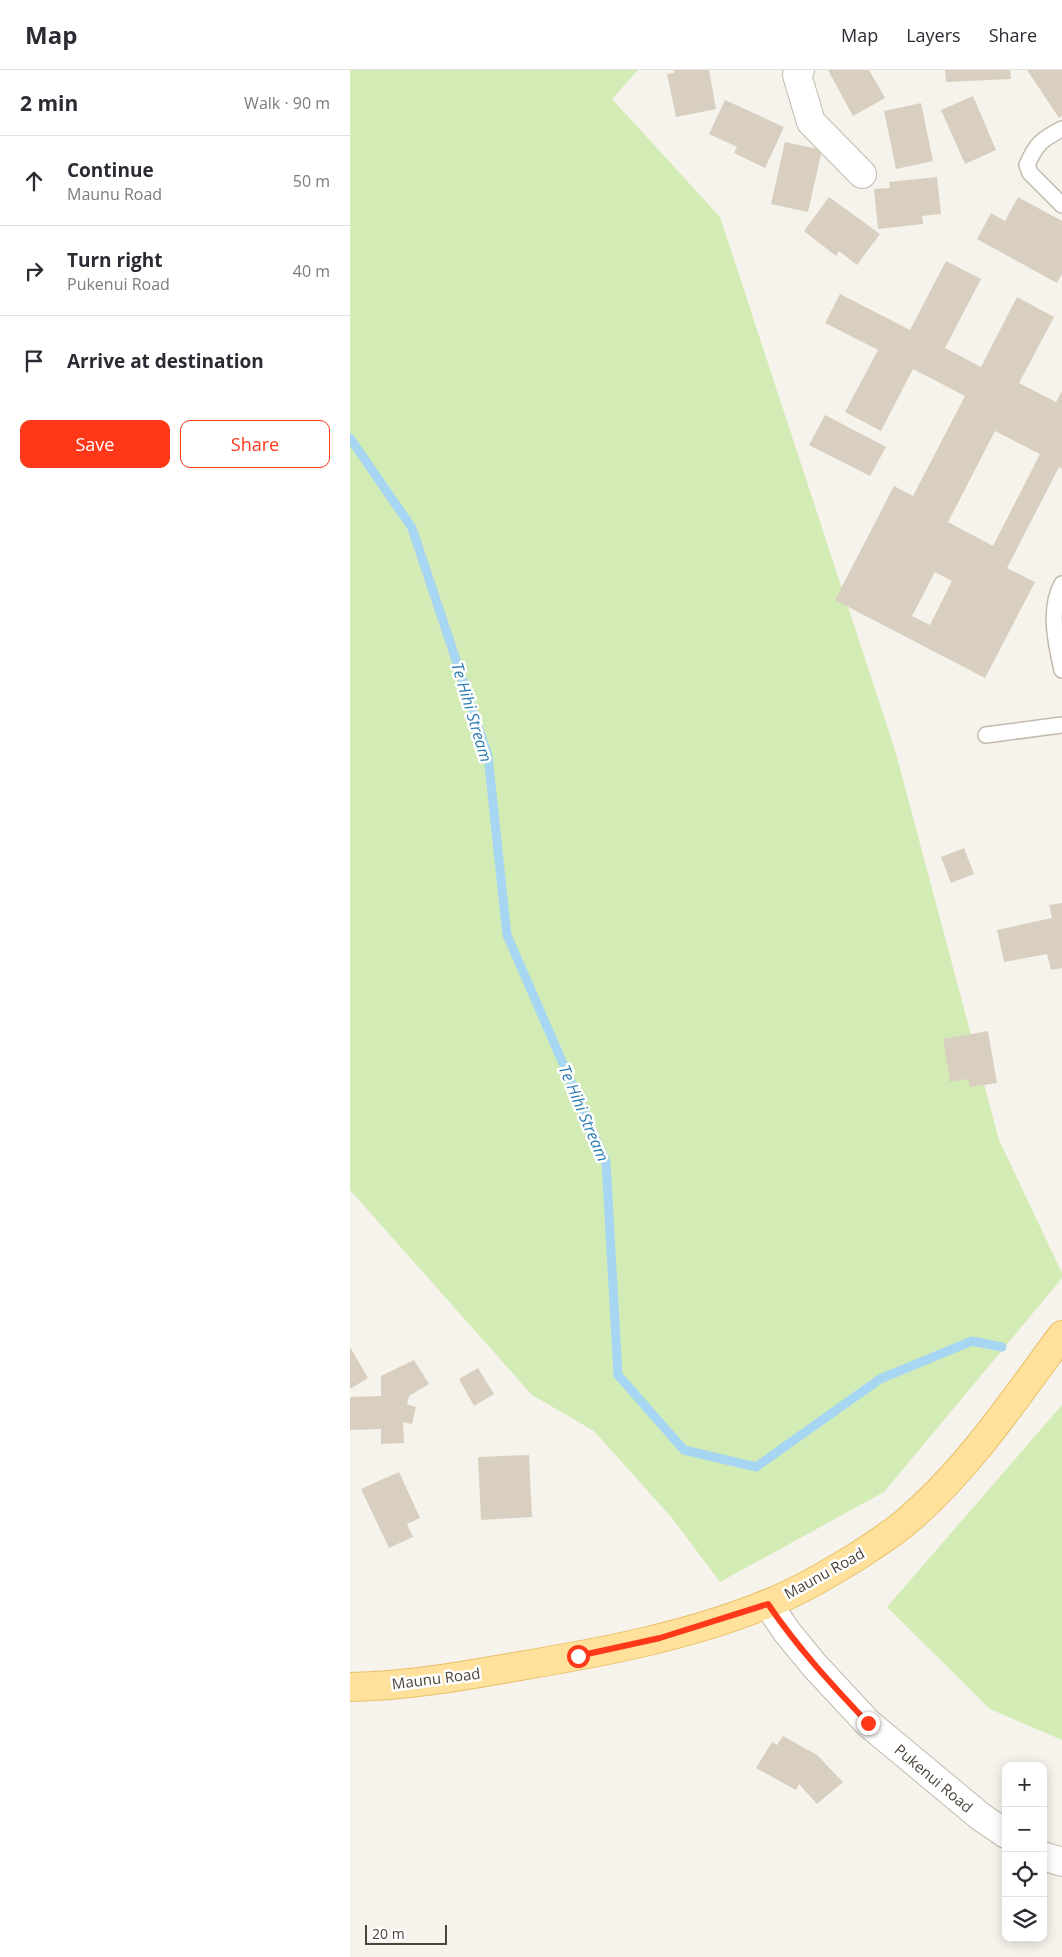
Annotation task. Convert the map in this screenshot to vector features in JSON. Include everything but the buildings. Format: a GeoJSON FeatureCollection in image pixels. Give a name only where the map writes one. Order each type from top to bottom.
{"type":"FeatureCollection","features":[{"type":"Feature","properties":{"kind":"main road","name":"Maunu Road"},"geometry":{"type":"LineString","coordinates":[[350,1687],[400,1684],[578,1656],[660,1638],[768,1604],[824,1576],[871,1547],[906,1522],[939,1491],[995,1427],[1062,1335]]}},
{"type":"Feature","properties":{"kind":"street"},"geometry":{"type":"LineString","coordinates":[[800,70],[796,75],[811,122],[862,174]]}},
{"type":"Feature","properties":{"kind":"street","name":"Pukenui Road"},"geometry":{"type":"LineString","coordinates":[[768,1604],[792,1639],[868,1723],[981,1817],[1002,1831]]}},
{"type":"Feature","properties":{"kind":"street"},"geometry":{"type":"LineString","coordinates":[[1047,1857],[1062,1862]]}},
{"type":"Feature","properties":{"kind":"lane"},"geometry":{"type":"LineString","coordinates":[[1062,129],[1043,138],[1031,155],[1027,165],[1030,173],[1062,205]]}},
{"type":"Feature","properties":{"kind":"lane"},"geometry":{"type":"LineString","coordinates":[[1062,584],[1056,606],[1055,640],[1062,670]]}},
{"type":"Feature","properties":{"kind":"lane"},"geometry":{"type":"LineString","coordinates":[[986,736],[1062,725]]}},
{"type":"Feature","properties":{"kind":"green space"},"geometry":{"type":"Polygon","coordinates":[[[350,70],[638,70],[612,99],[720,217],[895,750],[999,1140],[1062,1273],[1062,1278],[884,1492],[720,1582],[672,1518],[594,1431],[532,1395],[350,1190],[350,70]]]}},
{"type":"Feature","properties":{"kind":"green space"},"geometry":{"type":"Polygon","coordinates":[[[1062,1405],[1062,1740],[990,1709],[887,1607],[1062,1405]]]}},
{"type":"Feature","properties":{"kind":"waterway","name":"Te Hihi Stream"},"geometry":{"type":"LineString","coordinates":[[350,438],[412,528],[488,756],[507,935],[606,1162],[618,1375],[684,1450],[756,1467],[880,1379],[972,1341],[1002,1347]]}},
{"type":"Feature","properties":{"kind":"route"},"geometry":{"type":"LineString","coordinates":[[578,1656],[660,1638],[768,1604],[787,1632],[814,1665],[868,1723]]}}]}
